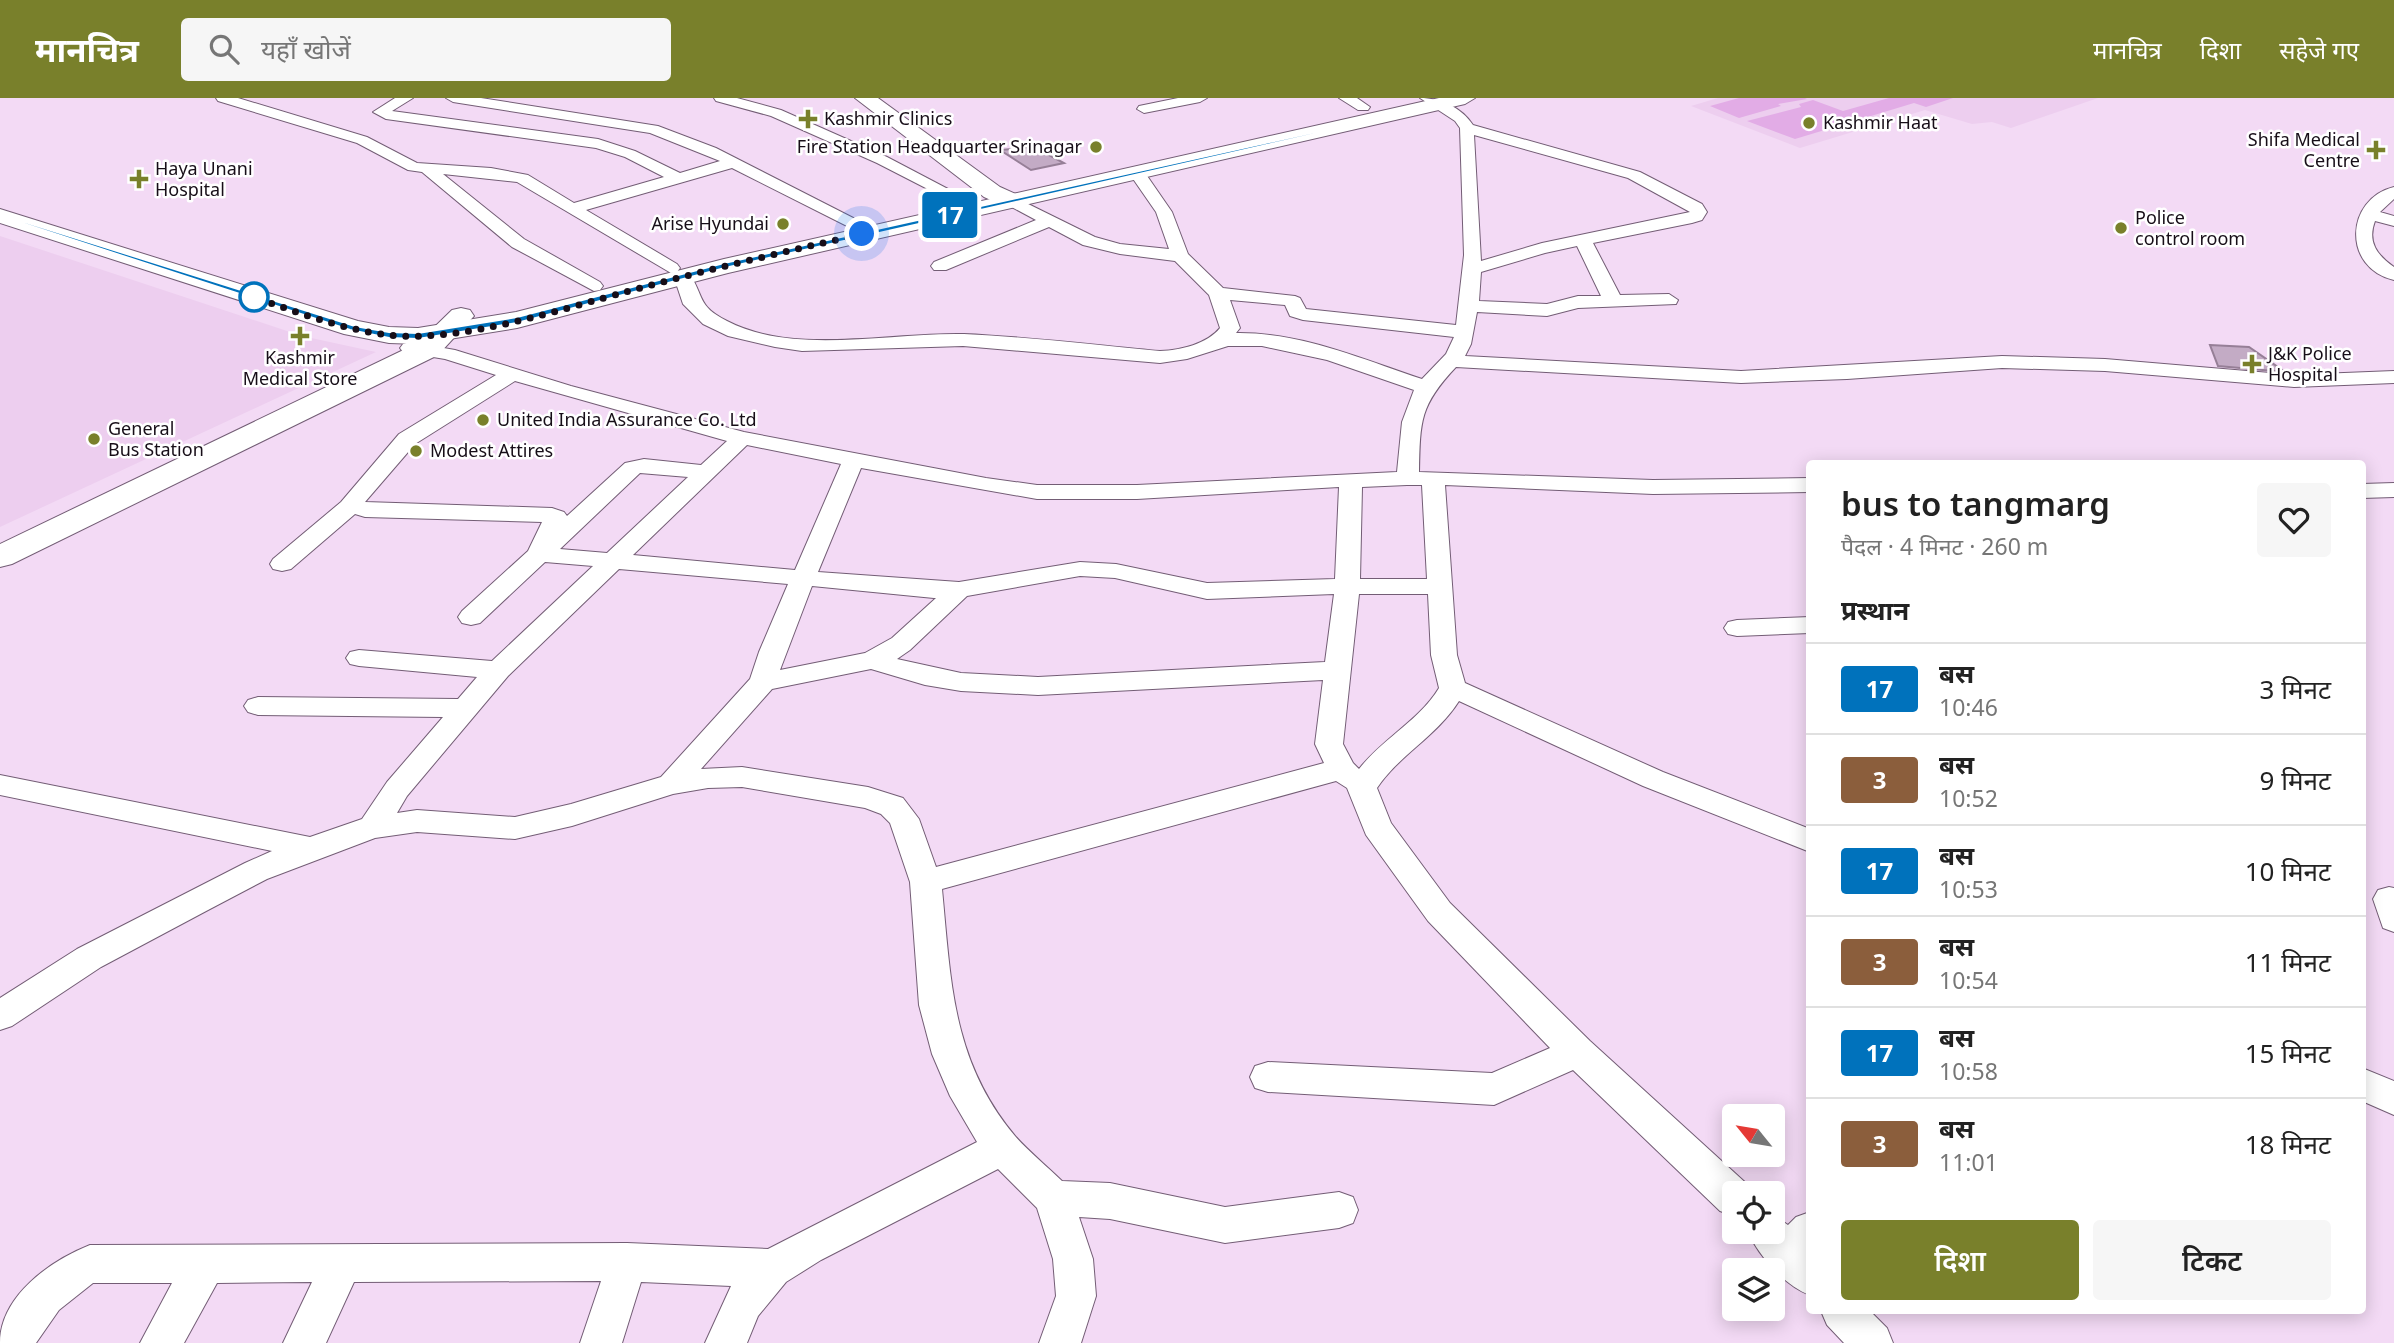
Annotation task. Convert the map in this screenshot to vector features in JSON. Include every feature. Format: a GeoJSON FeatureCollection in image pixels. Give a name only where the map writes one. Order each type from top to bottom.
{"type":"FeatureCollection","features":[{"type":"Feature","properties":{"kind":"main road"},"geometry":{"type":"LineString","coordinates":[[865,98],[1011,194]]}},
{"type":"Feature","properties":{"kind":"main road"},"geometry":{"type":"LineString","coordinates":[[884,98],[1011,194]]}},
{"type":"Feature","properties":{"kind":"main road"},"geometry":{"type":"LineString","coordinates":[[0,541],[289,407],[432,333],[596,285],[677,273],[1011,194],[1355,103],[1408,98]]}},
{"type":"Feature","properties":{"kind":"main road"},"geometry":{"type":"LineString","coordinates":[[0,216],[354,328],[389,335],[432,333],[517,320],[855,223],[959,199],[1011,194],[1137,173],[1433,101],[1465,98]]}},
{"type":"Feature","properties":{"kind":"main road"},"geometry":{"type":"LineString","coordinates":[[0,201],[380,314],[415,319],[432,333]]}},
{"type":"Feature","properties":{"kind":"main road"},"geometry":{"type":"LineString","coordinates":[[0,557],[432,333]]}},
{"type":"Feature","properties":{"kind":"street"},"geometry":{"type":"LineString","coordinates":[[223,98],[362,140],[404,163],[428,170],[522,178],[677,273],[698,311],[741,334],[773,342],[836,345],[992,341],[1172,357],[1220,341],[1240,339],[1292,346],[1426,387]]}},
{"type":"Feature","properties":{"kind":"street"},"geometry":{"type":"LineString","coordinates":[[406,98],[380,112],[614,148],[678,178]]}},
{"type":"Feature","properties":{"kind":"street"},"geometry":{"type":"LineString","coordinates":[[453,98],[634,125],[672,135],[734,162],[855,223]]}},
{"type":"Feature","properties":{"kind":"street"},"geometry":{"type":"LineString","coordinates":[[721,98],[776,113],[882,160],[959,199]]}},
{"type":"Feature","properties":{"kind":"street"},"geometry":{"type":"LineString","coordinates":[[1145,103],[1160,106],[1200,98]]}},
{"type":"Feature","properties":{"kind":"street"},"geometry":{"type":"LineString","coordinates":[[926,882],[1351,778],[1373,769],[1429,722],[1443,706],[1452,688],[1444,655],[1438,587],[1420,479],[1415,412],[1426,387],[1453,361],[1461,347],[1473,269],[1471,207],[1464,145],[1467,128],[1461,118],[1433,101]]}},
{"type":"Feature","properties":{"kind":"street"},"geometry":{"type":"LineString","coordinates":[[1467,128],[1634,174],[1699,212],[1686,219],[1582,239],[1473,269]]}},
{"type":"Feature","properties":{"kind":"street"},"geometry":{"type":"LineString","coordinates":[[460,171],[509,133]]}},
{"type":"Feature","properties":{"kind":"street"},"geometry":{"type":"LineString","coordinates":[[574,208],[734,162]]}},
{"type":"Feature","properties":{"kind":"street"},"geometry":{"type":"LineString","coordinates":[[428,170],[518,243],[596,285]]}},
{"type":"Feature","properties":{"kind":"street"},"geometry":{"type":"LineString","coordinates":[[1137,173],[1164,212],[1181,256],[1218,293],[1230,328],[1220,341]]}},
{"type":"Feature","properties":{"kind":"street"},"geometry":{"type":"LineString","coordinates":[[2394,192],[2381,199],[2369,214],[2365,246],[2379,264],[2394,275]]}},
{"type":"Feature","properties":{"kind":"street"},"geometry":{"type":"LineString","coordinates":[[1011,194],[1049,221],[1082,238],[1105,246],[1181,256]]}},
{"type":"Feature","properties":{"kind":"street"},"geometry":{"type":"LineString","coordinates":[[2369,214],[2394,221]]}},
{"type":"Feature","properties":{"kind":"street"},"geometry":{"type":"LineString","coordinates":[[940,267],[1049,221]]}},
{"type":"Feature","properties":{"kind":"street"},"geometry":{"type":"LineString","coordinates":[[1582,239],[1613,301]]}},
{"type":"Feature","properties":{"kind":"street"},"geometry":{"type":"LineString","coordinates":[[1218,293],[1288,300],[1293,302],[1297,312],[1303,314],[1465,332]]}},
{"type":"Feature","properties":{"kind":"street"},"geometry":{"type":"LineString","coordinates":[[1468,306],[1547,310],[1578,302],[1669,300]]}},
{"type":"Feature","properties":{"kind":"street"},"geometry":{"type":"LineString","coordinates":[[432,333],[513,374],[575,394],[743,438],[853,461],[1037,492],[1137,492],[1351,480],[1420,479],[1653,488],[1806,485]]}},
{"type":"Feature","properties":{"kind":"street"},"geometry":{"type":"LineString","coordinates":[[1453,361],[1741,377],[1847,373],[2001,362],[2105,365],[2294,381],[2394,377]]}},
{"type":"Feature","properties":{"kind":"street"},"geometry":{"type":"LineString","coordinates":[[282,564],[352,505],[407,439],[513,374]]}},
{"type":"Feature","properties":{"kind":"street"},"geometry":{"type":"LineString","coordinates":[[373,827],[397,789],[498,670],[743,438]]}},
{"type":"Feature","properties":{"kind":"street"},"geometry":{"type":"LineString","coordinates":[[671,784],[763,682],[772,652],[853,461]]}},
{"type":"Feature","properties":{"kind":"street"},"geometry":{"type":"LineString","coordinates":[[471,617],[633,468],[644,466],[705,472]]}},
{"type":"Feature","properties":{"kind":"street"},"geometry":{"type":"LineString","coordinates":[[1351,480],[1347,586],[1329,744],[1377,827],[1439,912],[1577,1052],[1722,1187]]}},
{"type":"Feature","properties":{"kind":"street"},"geometry":{"type":"LineString","coordinates":[[2366,491],[2394,490]]}},
{"type":"Feature","properties":{"kind":"street"},"geometry":{"type":"LineString","coordinates":[[352,505],[365,510],[552,515],[555,520],[539,554]]}},
{"type":"Feature","properties":{"kind":"street"},"geometry":{"type":"LineString","coordinates":[[539,554],[805,579],[960,590],[1080,569],[1116,571],[1207,591],[1347,586],[1438,587]]}},
{"type":"Feature","properties":{"kind":"street"},"geometry":{"type":"LineString","coordinates":[[763,682],[872,660],[901,644],[960,590]]}},
{"type":"Feature","properties":{"kind":"street"},"geometry":{"type":"LineString","coordinates":[[1737,628],[1806,625]]}},
{"type":"Feature","properties":{"kind":"street"},"geometry":{"type":"LineString","coordinates":[[359,658],[498,670]]}},
{"type":"Feature","properties":{"kind":"street"},"geometry":{"type":"LineString","coordinates":[[872,660],[925,676],[961,682],[1011,685],[1339,670]]}},
{"type":"Feature","properties":{"kind":"street"},"geometry":{"type":"LineString","coordinates":[[1452,688],[1654,779],[1806,839]]}},
{"type":"Feature","properties":{"kind":"street"},"geometry":{"type":"LineString","coordinates":[[258,706],[465,708]]}},
{"type":"Feature","properties":{"kind":"street"},"geometry":{"type":"LineString","coordinates":[[0,1016],[89,958],[256,871],[373,827],[417,821],[515,828],[572,815],[671,784],[708,778],[742,778],[868,798],[892,806],[904,819],[926,882],[936,1005],[950,1054],[968,1096],[1002,1148],[1053,1198],[1073,1259],[1076,1296],[1060,1343]]}},
{"type":"Feature","properties":{"kind":"street"},"geometry":{"type":"LineString","coordinates":[[0,785],[312,848]]}},
{"type":"Feature","properties":{"kind":"street"},"geometry":{"type":"LineString","coordinates":[[1268,1077],[1494,1089],[1577,1052]]}},
{"type":"Feature","properties":{"kind":"street"},"geometry":{"type":"LineString","coordinates":[[2366,1085],[2394,1099]]}},
{"type":"Feature","properties":{"kind":"street"},"geometry":{"type":"LineString","coordinates":[[726,1343],[744,1302],[772,1268],[807,1247],[1002,1148]]}},
{"type":"Feature","properties":{"kind":"street"},"geometry":{"type":"LineString","coordinates":[[1053,1198],[1110,1201],[1225,1225],[1339,1210]]}},
{"type":"Feature","properties":{"kind":"street"},"geometry":{"type":"LineString","coordinates":[[304,1343],[343,1262]]}},
{"type":"Feature","properties":{"kind":"street"},"geometry":{"type":"LineString","coordinates":[[12,1343],[51,1287],[69,1273],[90,1264],[627,1262],[772,1268]]}},
{"type":"Feature","properties":{"kind":"street"},"geometry":{"type":"LineString","coordinates":[[601,1343],[627,1262]]}},
{"type":"Feature","properties":{"kind":"street"},"geometry":{"type":"LineString","coordinates":[[161,1343],[206,1263]]}},
{"type":"Feature","properties":{"kind":"street"},"geometry":{"type":"LineString","coordinates":[[1845,1314],[1872,1343]]}},
{"type":"Feature","properties":{"kind":"shaded area","name":"Kashmir Haat"},"geometry":{"type":"Polygon","coordinates":[[[1718,98],[2098,98],[2011,128],[1992,122],[1972,124],[1925,110],[1800,148],[1691,106],[1718,98]]]}},
{"type":"Feature","properties":{"kind":"shaded area"},"geometry":{"type":"Polygon","coordinates":[[[1739,98],[1807,99],[1778,104],[1781,106],[1739,118],[1710,106],[1739,98]]]}},
{"type":"Feature","properties":{"kind":"shaded area"},"geometry":{"type":"Polygon","coordinates":[[[1889,98],[1953,98],[1926,107],[1914,103],[1795,139],[1747,121],[1801,107],[1799,104],[1813,100],[1843,111],[1889,98]]]}},
{"type":"Feature","properties":{"kind":"shaded area","name":"General Bus Station"},"geometry":{"type":"Polygon","coordinates":[[[0,236],[302,336],[376,352],[0,527],[0,236]]]}},
{"type":"Feature","properties":{"kind":"building"},"geometry":{"type":"Polygon","coordinates":[[[1034,147],[1064,163],[1031,170],[1000,150],[1034,147]]]}},
{"type":"Feature","properties":{"kind":"building"},"geometry":{"type":"Polygon","coordinates":[[[2210,345],[2249,347],[2285,372],[2218,366],[2210,345]]]}},
{"type":"Feature","properties":{"kind":"bus line","name":"17"},"geometry":{"type":"LineString","coordinates":[[0,216],[354,328],[389,335],[418,336],[517,320],[724,266],[1465,98]]}},
{"type":"Feature","properties":{"kind":"place","name":"Kashmir Clinics"},"geometry":{"type":"Point","coordinates":[808,119]}},
{"type":"Feature","properties":{"kind":"place","name":"Kashmir Haat"},"geometry":{"type":"Point","coordinates":[1809,123]}},
{"type":"Feature","properties":{"kind":"place","name":"Fire Station Headquarter Srinagar"},"geometry":{"type":"Point","coordinates":[1096,147]}},
{"type":"Feature","properties":{"kind":"place","name":"Shifa Medical Centre"},"geometry":{"type":"Point","coordinates":[2376,150]}},
{"type":"Feature","properties":{"kind":"place","name":"Haya Unani Hospital"},"geometry":{"type":"Point","coordinates":[139,179]}},
{"type":"Feature","properties":{"kind":"place","name":"Arise Hyundai"},"geometry":{"type":"Point","coordinates":[783,224]}},
{"type":"Feature","properties":{"kind":"place","name":"Police control room"},"geometry":{"type":"Point","coordinates":[2121,228]}},
{"type":"Feature","properties":{"kind":"place","name":"Kashmir Medical Store"},"geometry":{"type":"Point","coordinates":[300,336]}},
{"type":"Feature","properties":{"kind":"place","name":"J&K Police Hospital"},"geometry":{"type":"Point","coordinates":[2252,364]}},
{"type":"Feature","properties":{"kind":"place","name":"United India Assurance Co. Ltd"},"geometry":{"type":"Point","coordinates":[483,420]}},
{"type":"Feature","properties":{"kind":"place","name":"General Bus Station"},"geometry":{"type":"Point","coordinates":[94,439]}},
{"type":"Feature","properties":{"kind":"place","name":"Modest Attires"},"geometry":{"type":"Point","coordinates":[416,451]}},
{"type":"Feature","properties":{"kind":"route"},"geometry":{"type":"LineString","coordinates":[[254,297],[245,294],[354,328],[389,335],[418,336],[517,320],[724,266],[862,234]]}}]}
